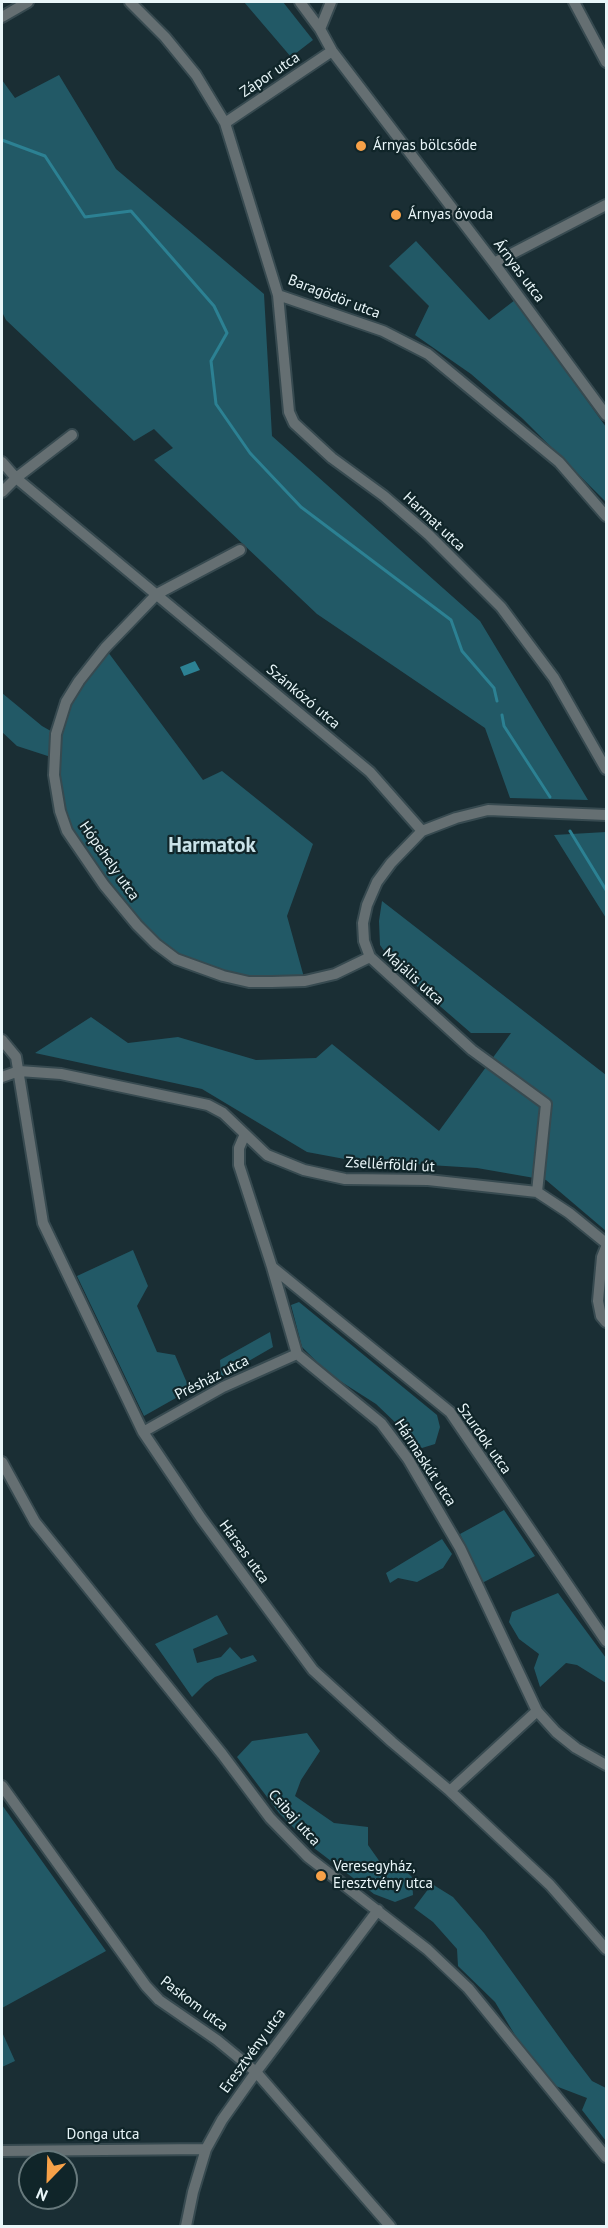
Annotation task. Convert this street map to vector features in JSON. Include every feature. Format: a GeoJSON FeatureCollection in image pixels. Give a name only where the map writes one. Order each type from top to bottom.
{"type":"FeatureCollection","features":[{"type":"Feature","properties":{"kind":"street"},"geometry":{"type":"LineString","coordinates":[[2,17],[28,2]]}},
{"type":"Feature","properties":{"kind":"street","name":"Baragödör utca"},"geometry":{"type":"LineString","coordinates":[[130,2],[165,37],[195,75],[225,123],[278,295],[383,331],[428,354],[559,462],[606,516]]}},
{"type":"Feature","properties":{"kind":"street","name":"Árnyas utca"},"geometry":{"type":"LineString","coordinates":[[300,2],[320,29],[332,51],[494,263],[606,415]]}},
{"type":"Feature","properties":{"kind":"street"},"geometry":{"type":"LineString","coordinates":[[320,29],[331,2]]}},
{"type":"Feature","properties":{"kind":"street"},"geometry":{"type":"LineString","coordinates":[[574,2],[606,62]]}},
{"type":"Feature","properties":{"kind":"street","name":"Zápor utca"},"geometry":{"type":"LineString","coordinates":[[225,123],[332,51]]}},
{"type":"Feature","properties":{"kind":"street"},"geometry":{"type":"LineString","coordinates":[[494,263],[606,205]]}},
{"type":"Feature","properties":{"kind":"street","name":"Harmat utca"},"geometry":{"type":"LineString","coordinates":[[278,295],[289,412],[294,423],[332,458],[384,496],[429,535],[501,607],[554,678],[606,769]]}},
{"type":"Feature","properties":{"kind":"street"},"geometry":{"type":"LineString","coordinates":[[2,492],[16,478],[72,435]]}},
{"type":"Feature","properties":{"kind":"street","name":"Szánkózó utca"},"geometry":{"type":"LineString","coordinates":[[2,462],[16,478],[370,772],[422,831]]}},
{"type":"Feature","properties":{"kind":"street"},"geometry":{"type":"LineString","coordinates":[[157,594],[240,550]]}},
{"type":"Feature","properties":{"kind":"street","name":"Hópehely utca"},"geometry":{"type":"LineString","coordinates":[[157,594],[105,648],[66,702],[56,734],[54,775],[60,811],[67,831],[104,885],[137,925],[156,944],[176,959],[224,976],[249,981],[272,982],[304,981],[335,974],[370,957]]}},
{"type":"Feature","properties":{"kind":"street","name":"Majális utca"},"geometry":{"type":"LineString","coordinates":[[537,1192],[546,1104],[472,1050],[370,957],[364,941],[367,905],[377,882],[391,863],[422,831],[456,818],[488,810],[606,815]]}},
{"type":"Feature","properties":{"kind":"street","name":"Hársas utca"},"geometry":{"type":"LineString","coordinates":[[2,1040],[16,1058],[19,1071],[43,1223],[143,1432],[201,1518],[313,1670],[450,1791],[550,1885],[606,1949]]}},
{"type":"Feature","properties":{"kind":"street","name":"Zsellérföldi út"},"geometry":{"type":"LineString","coordinates":[[2,1077],[19,1071],[61,1074],[208,1105],[224,1113],[267,1155],[304,1170],[345,1179],[428,1180],[537,1192],[569,1213],[606,1245]]}},
{"type":"Feature","properties":{"kind":"street"},"geometry":{"type":"LineString","coordinates":[[245,1134],[239,1148],[239,1165],[297,1354]]}},
{"type":"Feature","properties":{"kind":"street"},"geometry":{"type":"LineString","coordinates":[[606,1245],[602,1257],[598,1301],[601,1316],[606,1322]]}},
{"type":"Feature","properties":{"kind":"street","name":"Szurdok utca"},"geometry":{"type":"LineString","coordinates":[[272,1267],[450,1412],[606,1641]]}},
{"type":"Feature","properties":{"kind":"street","name":"Présház utca"},"geometry":{"type":"LineString","coordinates":[[143,1432],[223,1386],[297,1354]]}},
{"type":"Feature","properties":{"kind":"street","name":"Hármaskút utca"},"geometry":{"type":"LineString","coordinates":[[297,1354],[381,1423],[408,1459],[460,1548],[537,1711],[556,1732],[576,1748],[606,1765]]}},
{"type":"Feature","properties":{"kind":"street","name":"Csibaj utca"},"geometry":{"type":"LineString","coordinates":[[2,1462],[35,1522],[222,1754],[270,1818],[308,1857],[428,1950],[468,1988],[606,2157]]}},
{"type":"Feature","properties":{"kind":"street"},"geometry":{"type":"LineString","coordinates":[[450,1791],[537,1711]]}},
{"type":"Feature","properties":{"kind":"street","name":"Paskom utca"},"geometry":{"type":"LineString","coordinates":[[2,1786],[146,1986],[159,2000],[217,2040],[255,2072],[390,2226]]}},
{"type":"Feature","properties":{"kind":"street","name":"Eresztvény utca"},"geometry":{"type":"LineString","coordinates":[[186,2226],[206,2149],[222,2120],[255,2072],[378,1910]]}},
{"type":"Feature","properties":{"kind":"street","name":"Donga utca"},"geometry":{"type":"LineString","coordinates":[[2,2151],[206,2149]]}},
{"type":"Feature","properties":{"kind":"shaded area"},"geometry":{"type":"Polygon","coordinates":[[[244,2],[283,2],[313,40],[291,57],[244,2]]]}},
{"type":"Feature","properties":{"kind":"shaded area"},"geometry":{"type":"Polygon","coordinates":[[[59,75],[116,169],[264,294],[272,436],[480,621],[588,800],[510,798],[485,728],[317,614],[154,460],[173,448],[154,429],[134,441],[6,320],[2,312],[2,80],[15,98],[59,75]]]}},
{"type":"Feature","properties":{"kind":"shaded area"},"geometry":{"type":"Polygon","coordinates":[[[416,241],[489,320],[515,300],[606,427],[606,502],[523,419],[471,374],[415,335],[429,306],[389,266],[416,241]]]}},
{"type":"Feature","properties":{"kind":"shaded area"},"geometry":{"type":"Polygon","coordinates":[[[105,648],[203,780],[222,771],[313,844],[287,916],[305,981],[237,979],[159,947],[67,831],[57,759],[17,746],[2,732],[2,693],[42,726],[56,734],[79,681],[105,648]]]}},
{"type":"Feature","properties":{"kind":"shaded area"},"geometry":{"type":"Polygon","coordinates":[[[195,661],[200,670],[184,676],[180,667],[195,661]]]}},
{"type":"Feature","properties":{"kind":"shaded area"},"geometry":{"type":"Polygon","coordinates":[[[606,832],[606,918],[554,835],[606,832]]]}},
{"type":"Feature","properties":{"kind":"shaded area"},"geometry":{"type":"Polygon","coordinates":[[[382,901],[606,1075],[606,1231],[546,1180],[477,1168],[350,1160],[307,1152],[202,1089],[35,1053],[91,1017],[128,1043],[178,1037],[256,1060],[316,1058],[332,1044],[439,1131],[511,1033],[471,1033],[396,968],[380,945],[379,921],[382,901]]]}},
{"type":"Feature","properties":{"kind":"shaded area"},"geometry":{"type":"Polygon","coordinates":[[[133,1250],[148,1286],[137,1306],[157,1352],[175,1355],[190,1390],[144,1416],[77,1276],[133,1250]]]}},
{"type":"Feature","properties":{"kind":"shaded area"},"geometry":{"type":"Polygon","coordinates":[[[299,1302],[437,1415],[440,1427],[435,1444],[422,1448],[376,1404],[329,1374],[302,1347],[291,1305],[299,1302]]]}},
{"type":"Feature","properties":{"kind":"shaded area"},"geometry":{"type":"Polygon","coordinates":[[[270,1332],[273,1347],[221,1377],[220,1360],[270,1332]]]}},
{"type":"Feature","properties":{"kind":"shaded area"},"geometry":{"type":"Polygon","coordinates":[[[504,1510],[535,1556],[482,1583],[460,1534],[504,1510]]]}},
{"type":"Feature","properties":{"kind":"shaded area"},"geometry":{"type":"Polygon","coordinates":[[[442,1539],[452,1554],[443,1568],[417,1582],[398,1578],[390,1583],[386,1573],[442,1539]]]}},
{"type":"Feature","properties":{"kind":"shaded area"},"geometry":{"type":"Polygon","coordinates":[[[558,1593],[606,1658],[606,1683],[577,1665],[566,1663],[540,1687],[534,1668],[539,1654],[519,1639],[509,1622],[512,1612],[558,1593]]]}},
{"type":"Feature","properties":{"kind":"shaded area"},"geometry":{"type":"Polygon","coordinates":[[[217,1615],[228,1634],[193,1649],[197,1663],[221,1657],[230,1647],[241,1659],[253,1655],[257,1661],[215,1677],[192,1697],[155,1644],[217,1615]]]}},
{"type":"Feature","properties":{"kind":"shaded area"},"geometry":{"type":"Polygon","coordinates":[[[307,1733],[320,1751],[301,1780],[295,1796],[334,1823],[368,1827],[368,1845],[380,1862],[395,1861],[412,1877],[413,1895],[395,1902],[374,1894],[314,1848],[279,1813],[237,1757],[252,1741],[307,1733]]]}},
{"type":"Feature","properties":{"kind":"shaded area"},"geometry":{"type":"Polygon","coordinates":[[[2,1805],[106,1951],[2,2008],[2,1805]]]}},
{"type":"Feature","properties":{"kind":"shaded area"},"geometry":{"type":"Polygon","coordinates":[[[432,1884],[453,1897],[484,1933],[592,2081],[606,2088],[606,2141],[582,2110],[587,2098],[553,2085],[527,2055],[495,2002],[458,1966],[457,1949],[433,1922],[414,1908],[432,1884]]]}},
{"type":"Feature","properties":{"kind":"shaded area"},"geometry":{"type":"Polygon","coordinates":[[[2,2032],[15,2061],[2,2067],[2,2032]]]}},
{"type":"Feature","properties":{"kind":"waterway"},"geometry":{"type":"LineString","coordinates":[[2,140],[45,156],[85,217],[131,211],[214,306],[227,333],[211,361],[216,404],[250,453],[301,507],[451,620],[462,651],[494,688],[497,701]]}},
{"type":"Feature","properties":{"kind":"waterway"},"geometry":{"type":"LineString","coordinates":[[502,715],[504,726],[550,797]]}},
{"type":"Feature","properties":{"kind":"waterway"},"geometry":{"type":"LineString","coordinates":[[570,831],[606,890]]}},
{"type":"Feature","properties":{"kind":"place","name":"Árnyas bölcsőde"},"geometry":{"type":"Point","coordinates":[361,146]}},
{"type":"Feature","properties":{"kind":"place","name":"Árnyas óvoda"},"geometry":{"type":"Point","coordinates":[396,215]}},
{"type":"Feature","properties":{"kind":"place","name":"Veresegyház, Eresztvény utca"},"geometry":{"type":"Point","coordinates":[321,1876]}},
{"type":"Feature","properties":{"kind":"district","name":"Harmatok"},"geometry":{"type":"Point","coordinates":[212,846]}}]}
